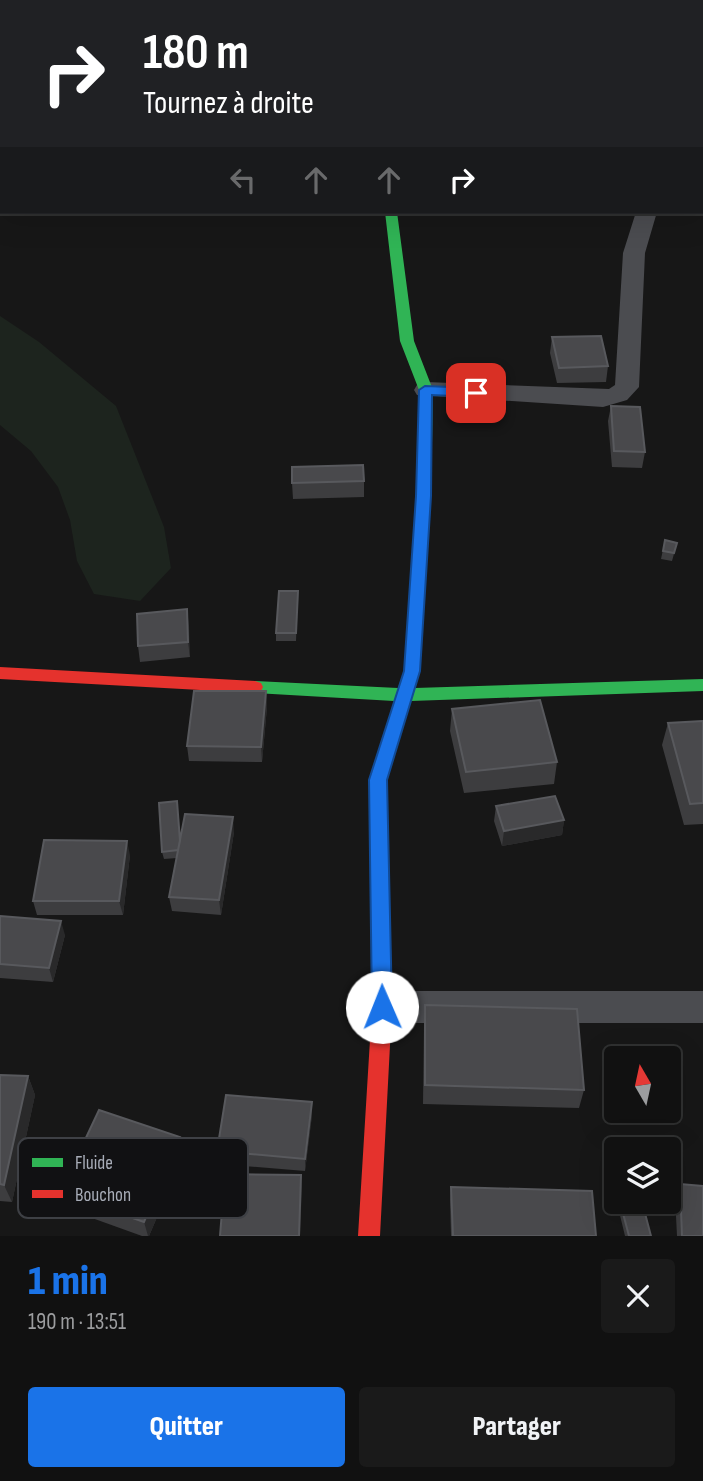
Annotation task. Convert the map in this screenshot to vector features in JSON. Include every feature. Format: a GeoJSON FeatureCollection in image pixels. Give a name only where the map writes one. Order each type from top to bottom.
{"type":"FeatureCollection","features":[{"type":"Feature","properties":{"kind":"street"},"geometry":{"type":"LineString","coordinates":[[369,1236],[382,1007],[378,780],[396,715],[412,671],[420,550],[425,390],[407,341],[391,214]]}},
{"type":"Feature","properties":{"kind":"street"},"geometry":{"type":"LineString","coordinates":[[425,390],[603,399],[618,395],[627,387],[634,253],[645,214]]}},
{"type":"Feature","properties":{"kind":"street"},"geometry":{"type":"LineString","coordinates":[[0,673],[405,695],[703,685]]}},
{"type":"Feature","properties":{"kind":"street"},"geometry":{"type":"LineString","coordinates":[[382,1007],[703,1007]]}},
{"type":"Feature","properties":{"kind":"shaded area"},"geometry":{"type":"Polygon","coordinates":[[[0,316],[39,342],[116,406],[164,527],[171,568],[140,601],[94,594],[77,561],[70,520],[58,487],[31,451],[0,425],[0,316]]]}},
{"type":"Feature","properties":{"kind":"building"},"geometry":{"type":"Polygon","coordinates":[[[601,336],[608,366],[559,368],[552,337],[601,336]]]}},
{"type":"Feature","properties":{"kind":"building"},"geometry":{"type":"Polygon","coordinates":[[[611,406],[640,407],[645,452],[614,451],[611,406]]]}},
{"type":"Feature","properties":{"kind":"building"},"geometry":{"type":"Polygon","coordinates":[[[363,465],[364,481],[292,483],[292,467],[363,465]]]}},
{"type":"Feature","properties":{"kind":"building"},"geometry":{"type":"Polygon","coordinates":[[[665,540],[677,543],[674,553],[663,551],[665,540]]]}},
{"type":"Feature","properties":{"kind":"building"},"geometry":{"type":"Polygon","coordinates":[[[279,591],[298,591],[296,633],[276,633],[279,591]]]}},
{"type":"Feature","properties":{"kind":"building"},"geometry":{"type":"Polygon","coordinates":[[[187,609],[188,642],[138,646],[137,614],[187,609]]]}},
{"type":"Feature","properties":{"kind":"building"},"geometry":{"type":"Polygon","coordinates":[[[194,691],[266,691],[261,747],[187,746],[194,691]]]}},
{"type":"Feature","properties":{"kind":"building"},"geometry":{"type":"Polygon","coordinates":[[[540,700],[557,762],[466,772],[452,709],[540,700]]]}},
{"type":"Feature","properties":{"kind":"building"},"geometry":{"type":"Polygon","coordinates":[[[703,721],[703,803],[690,804],[668,723],[703,721]]]}},
{"type":"Feature","properties":{"kind":"building"},"geometry":{"type":"Polygon","coordinates":[[[555,796],[564,820],[504,831],[496,806],[555,796]]]}},
{"type":"Feature","properties":{"kind":"building"},"geometry":{"type":"Polygon","coordinates":[[[177,801],[180,841],[178,850],[162,852],[159,803],[177,801]]]}},
{"type":"Feature","properties":{"kind":"building"},"geometry":{"type":"Polygon","coordinates":[[[185,814],[233,817],[219,900],[169,897],[185,814]]]}},
{"type":"Feature","properties":{"kind":"building"},"geometry":{"type":"Polygon","coordinates":[[[44,840],[127,841],[119,901],[33,901],[44,840]]]}},
{"type":"Feature","properties":{"kind":"building"},"geometry":{"type":"Polygon","coordinates":[[[0,916],[61,921],[49,968],[0,964],[0,916]]]}},
{"type":"Feature","properties":{"kind":"building"},"geometry":{"type":"Polygon","coordinates":[[[425,1005],[577,1009],[584,1090],[425,1085],[425,1005]]]}},
{"type":"Feature","properties":{"kind":"building"},"geometry":{"type":"Polygon","coordinates":[[[0,1075],[28,1076],[4,1185],[0,1184],[0,1075]]]}},
{"type":"Feature","properties":{"kind":"building"},"geometry":{"type":"Polygon","coordinates":[[[226,1095],[312,1102],[305,1159],[248,1154],[248,1138],[219,1138],[226,1095]]]}},
{"type":"Feature","properties":{"kind":"building"},"geometry":{"type":"Polygon","coordinates":[[[99,1110],[180,1137],[180,1138],[86,1138],[99,1110]]]}},
{"type":"Feature","properties":{"kind":"building"},"geometry":{"type":"Polygon","coordinates":[[[248,1174],[301,1175],[299,1236],[220,1236],[221,1218],[248,1218],[248,1174]]]}},
{"type":"Feature","properties":{"kind":"building"},"geometry":{"type":"Polygon","coordinates":[[[681,1184],[703,1186],[703,1236],[682,1236],[681,1184]]]}},
{"type":"Feature","properties":{"kind":"building"},"geometry":{"type":"Polygon","coordinates":[[[451,1187],[592,1191],[596,1236],[453,1236],[451,1187]]]}},
{"type":"Feature","properties":{"kind":"building"},"geometry":{"type":"Polygon","coordinates":[[[623,1214],[645,1214],[651,1236],[629,1236],[623,1214]]]}},
{"type":"Feature","properties":{"kind":"traffic: fast"},"geometry":{"type":"LineString","coordinates":[[380,889],[378,781],[412,671],[424,496],[426,390],[407,341],[391,214]]}},
{"type":"Feature","properties":{"kind":"traffic: fast"},"geometry":{"type":"LineString","coordinates":[[255,687],[405,695],[703,685]]}},
{"type":"Feature","properties":{"kind":"traffic: jam"},"geometry":{"type":"LineString","coordinates":[[0,673],[255,687]]}},
{"type":"Feature","properties":{"kind":"traffic: jam"},"geometry":{"type":"LineString","coordinates":[[369,1236],[382,1007],[380,889]]}},
{"type":"Feature","properties":{"kind":"route"},"geometry":{"type":"LineString","coordinates":[[382,1007],[378,780],[396,715],[412,671],[424,496],[425,390],[476,393]]}}]}
